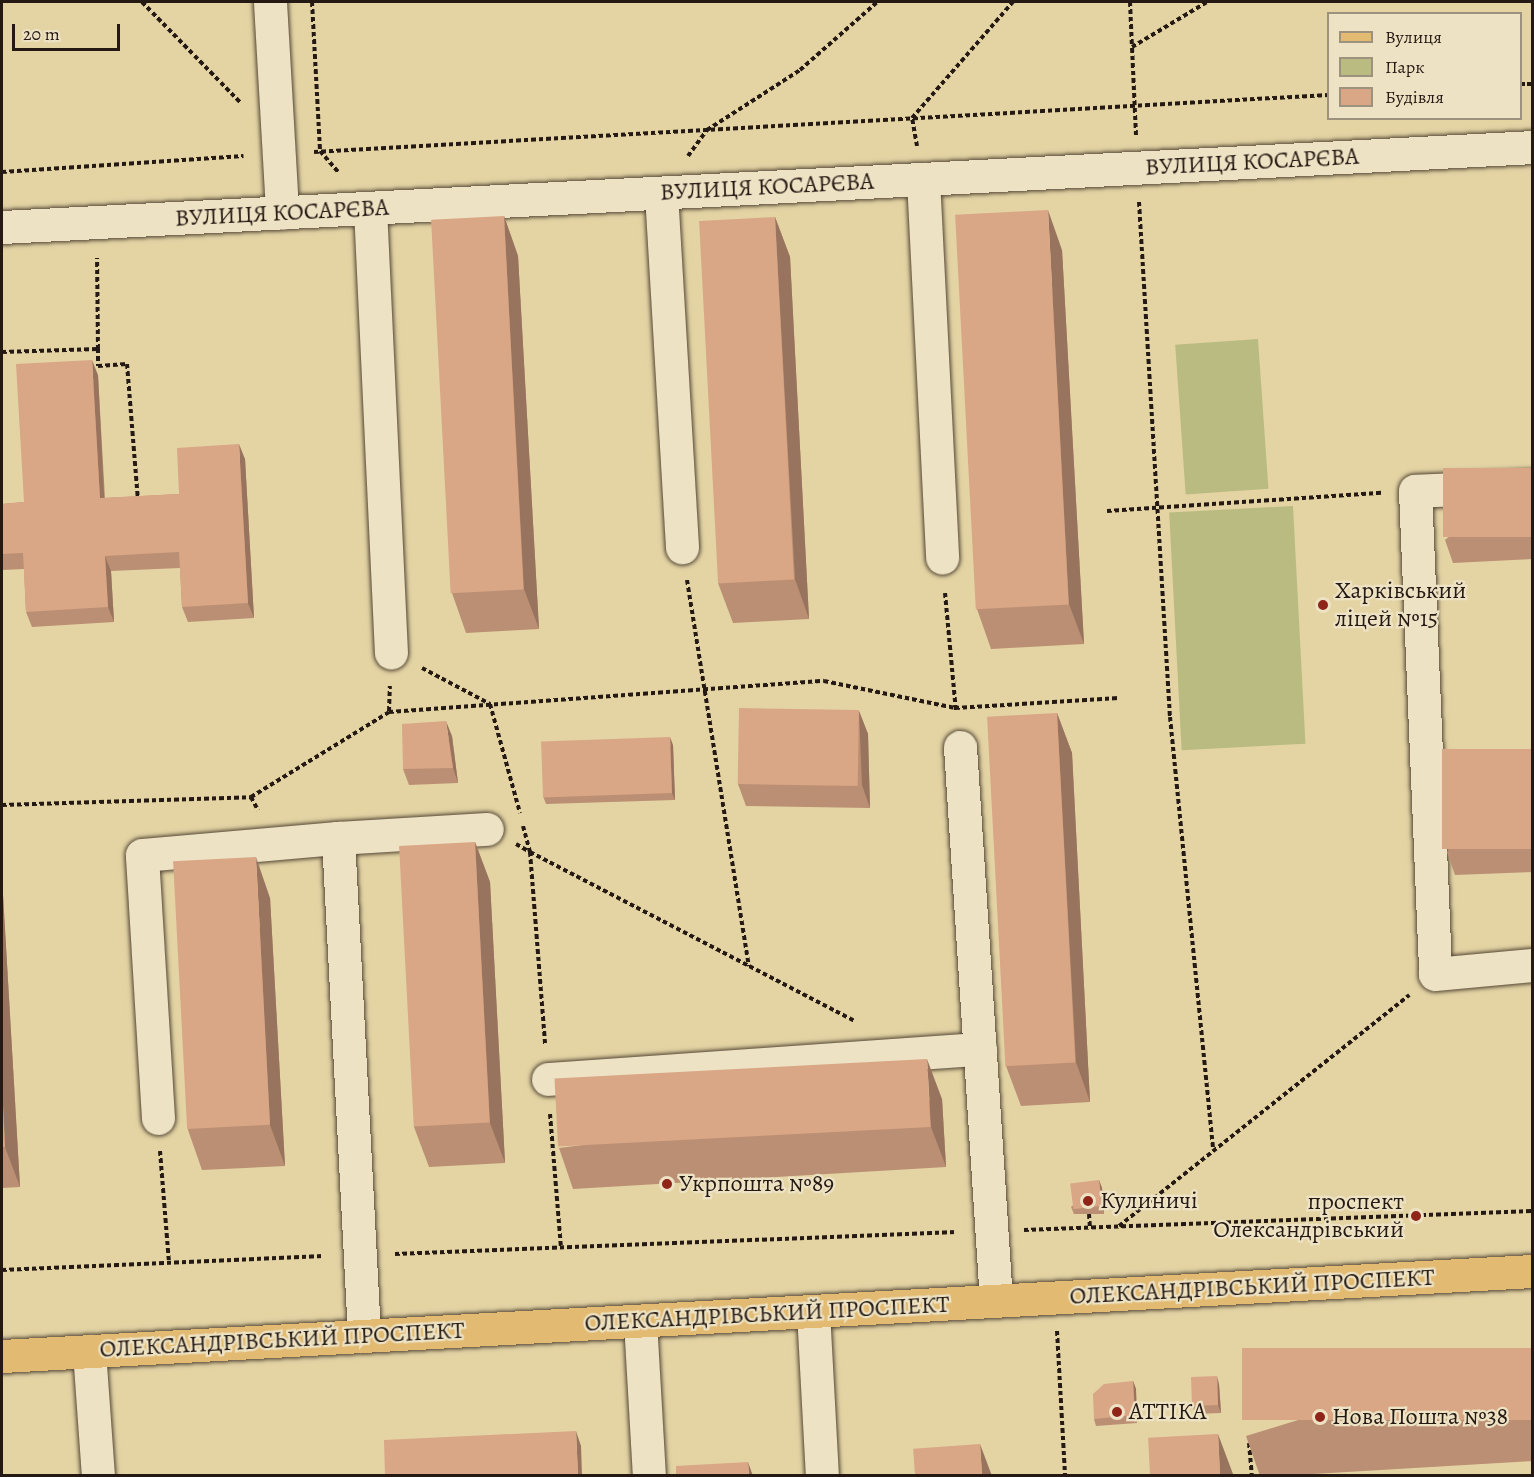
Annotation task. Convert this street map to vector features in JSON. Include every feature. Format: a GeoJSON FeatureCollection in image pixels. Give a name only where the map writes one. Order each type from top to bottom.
{"type":"FeatureCollection","features":[{"type":"Feature","properties":{"kind":"main road","name":"ОЛЕКСАНДРІВСЬКИЙ ПРОСПЕКТ"},"geometry":{"type":"LineString","coordinates":[[2,1356],[1533,1271]]}},
{"type":"Feature","properties":{"kind":"street"},"geometry":{"type":"LineString","coordinates":[[270,2],[282,213]]}},
{"type":"Feature","properties":{"kind":"street","name":"ВУЛИЦЯ КОСАРЄВА"},"geometry":{"type":"LineString","coordinates":[[2,227],[1533,147]]}},
{"type":"Feature","properties":{"kind":"street"},"geometry":{"type":"LineString","coordinates":[[923,179],[942,558]]}},
{"type":"Feature","properties":{"kind":"street"},"geometry":{"type":"LineString","coordinates":[[661,193],[682,547]]}},
{"type":"Feature","properties":{"kind":"street"},"geometry":{"type":"LineString","coordinates":[[370,208],[391,652]]}},
{"type":"Feature","properties":{"kind":"street"},"geometry":{"type":"LineString","coordinates":[[1533,486],[1415,491],[1435,974],[1533,965]]}},
{"type":"Feature","properties":{"kind":"street"},"geometry":{"type":"LineString","coordinates":[[960,747],[996,1301]]}},
{"type":"Feature","properties":{"kind":"street"},"geometry":{"type":"LineString","coordinates":[[158,1118],[142,855],[338,838],[487,829]]}},
{"type":"Feature","properties":{"kind":"street"},"geometry":{"type":"LineString","coordinates":[[338,838],[364,1336]]}},
{"type":"Feature","properties":{"kind":"street"},"geometry":{"type":"LineString","coordinates":[[548,1079],[980,1049]]}},
{"type":"Feature","properties":{"kind":"street"},"geometry":{"type":"LineString","coordinates":[[813,1311],[822,1476]]}},
{"type":"Feature","properties":{"kind":"street"},"geometry":{"type":"LineString","coordinates":[[639,1321],[649,1476]]}},
{"type":"Feature","properties":{"kind":"street"},"geometry":{"type":"LineString","coordinates":[[88,1351],[98,1476]]}},
{"type":"Feature","properties":{"kind":"path"},"geometry":{"type":"LineString","coordinates":[[142,2],[242,105]]}},
{"type":"Feature","properties":{"kind":"path"},"geometry":{"type":"LineString","coordinates":[[312,2],[320,151]]}},
{"type":"Feature","properties":{"kind":"path"},"geometry":{"type":"LineString","coordinates":[[661,193],[707,129],[800,70],[877,2]]}},
{"type":"Feature","properties":{"kind":"path"},"geometry":{"type":"LineString","coordinates":[[912,118],[1013,2]]}},
{"type":"Feature","properties":{"kind":"path"},"geometry":{"type":"LineString","coordinates":[[1130,2],[1137,168],[1170,717],[1213,1149]]}},
{"type":"Feature","properties":{"kind":"path"},"geometry":{"type":"LineString","coordinates":[[1132,46],[1207,2]]}},
{"type":"Feature","properties":{"kind":"path"},"geometry":{"type":"LineString","coordinates":[[2,172],[279,153],[1327,95]]}},
{"type":"Feature","properties":{"kind":"path"},"geometry":{"type":"LineString","coordinates":[[912,118],[923,179]]}},
{"type":"Feature","properties":{"kind":"path"},"geometry":{"type":"LineString","coordinates":[[97,252],[98,366],[127,364],[138,502]]}},
{"type":"Feature","properties":{"kind":"path"},"geometry":{"type":"LineString","coordinates":[[2,352],[98,349]]}},
{"type":"Feature","properties":{"kind":"path"},"geometry":{"type":"LineString","coordinates":[[1107,511],[1415,491]]}},
{"type":"Feature","properties":{"kind":"path"},"geometry":{"type":"LineString","coordinates":[[682,547],[702,690],[749,966]]}},
{"type":"Feature","properties":{"kind":"path"},"geometry":{"type":"LineString","coordinates":[[942,558],[960,747]]}},
{"type":"Feature","properties":{"kind":"path"},"geometry":{"type":"LineString","coordinates":[[391,652],[490,704],[530,852],[863,1026]]}},
{"type":"Feature","properties":{"kind":"path"},"geometry":{"type":"LineString","coordinates":[[2,805],[251,797],[389,711],[824,681],[955,708],[1119,698]]}},
{"type":"Feature","properties":{"kind":"path"},"geometry":{"type":"LineString","coordinates":[[1119,1227],[1213,1149],[1435,974]]}},
{"type":"Feature","properties":{"kind":"path"},"geometry":{"type":"LineString","coordinates":[[158,1118],[170,1262]]}},
{"type":"Feature","properties":{"kind":"path"},"geometry":{"type":"LineString","coordinates":[[2,1270],[1533,1211]]}},
{"type":"Feature","properties":{"kind":"path"},"geometry":{"type":"LineString","coordinates":[[1089,1214],[1090,1228]]}},
{"type":"Feature","properties":{"kind":"path"},"geometry":{"type":"LineString","coordinates":[[1055,1298],[1065,1476]]}},
{"type":"Feature","properties":{"kind":"path"},"geometry":{"type":"LineString","coordinates":[[1248,1429],[1252,1476]]}},
{"type":"Feature","properties":{"kind":"green space"},"geometry":{"type":"Polygon","coordinates":[[[1258,339],[1268,489],[1186,494],[1175,345],[1258,339]]]}},
{"type":"Feature","properties":{"kind":"green space"},"geometry":{"type":"Polygon","coordinates":[[[1293,506],[1305,744],[1182,750],[1169,512],[1293,506]]]}},
{"type":"Feature","properties":{"kind":"building"},"geometry":{"type":"Polygon","coordinates":[[[1048,210],[1069,604],[976,609],[955,215],[1048,210]]]}},
{"type":"Feature","properties":{"kind":"building"},"geometry":{"type":"Polygon","coordinates":[[[504,216],[524,589],[451,593],[431,220],[504,216]]]}},
{"type":"Feature","properties":{"kind":"building"},"geometry":{"type":"Polygon","coordinates":[[[775,217],[794,580],[718,583],[699,221],[775,217]]]}},
{"type":"Feature","properties":{"kind":"building"},"geometry":{"type":"Polygon","coordinates":[[[92,360],[100,498],[179,494],[177,448],[239,444],[248,603],[182,607],[179,552],[105,556],[108,607],[26,612],[23,553],[2,554],[2,504],[24,502],[16,364],[92,360]]]}},
{"type":"Feature","properties":{"kind":"building"},"geometry":{"type":"Polygon","coordinates":[[[1443,468],[1532,468],[1532,537],[1443,537],[1443,468]]]}},
{"type":"Feature","properties":{"kind":"building"},"geometry":{"type":"Polygon","coordinates":[[[739,708],[859,710],[858,786],[738,784],[739,708]]]}},
{"type":"Feature","properties":{"kind":"building"},"geometry":{"type":"Polygon","coordinates":[[[1057,713],[1075,1063],[1005,1066],[987,717],[1057,713]]]}},
{"type":"Feature","properties":{"kind":"building"},"geometry":{"type":"Polygon","coordinates":[[[446,721],[453,768],[403,769],[402,724],[446,721]]]}},
{"type":"Feature","properties":{"kind":"building"},"geometry":{"type":"Polygon","coordinates":[[[670,737],[672,793],[543,797],[541,742],[670,737]]]}},
{"type":"Feature","properties":{"kind":"building"},"geometry":{"type":"Polygon","coordinates":[[[1442,749],[1532,749],[1532,849],[1442,849],[1442,749]]]}},
{"type":"Feature","properties":{"kind":"building"},"geometry":{"type":"Polygon","coordinates":[[[475,842],[490,1123],[414,1127],[399,846],[475,842]]]}},
{"type":"Feature","properties":{"kind":"building"},"geometry":{"type":"Polygon","coordinates":[[[256,857],[270,1125],[187,1129],[173,861],[256,857]]]}},
{"type":"Feature","properties":{"kind":"building"},"geometry":{"type":"Polygon","coordinates":[[[927,1059],[931,1127],[558,1146],[555,1079],[927,1059]]]}},
{"type":"Feature","properties":{"kind":"building"},"geometry":{"type":"Polygon","coordinates":[[[2,1085],[5,1147],[2,1147],[2,1085]]]}},
{"type":"Feature","properties":{"kind":"building"},"geometry":{"type":"Polygon","coordinates":[[[1099,1180],[1102,1206],[1073,1209],[1070,1184],[1099,1180]]]}},
{"type":"Feature","properties":{"kind":"building"},"geometry":{"type":"Polygon","coordinates":[[[1242,1348],[1532,1348],[1532,1420],[1242,1420],[1242,1348]]]}},
{"type":"Feature","properties":{"kind":"building"},"geometry":{"type":"Polygon","coordinates":[[[1217,1376],[1218,1405],[1192,1406],[1191,1377],[1217,1376]]]}},
{"type":"Feature","properties":{"kind":"building","name":"АТТІКА"},"geometry":{"type":"Polygon","coordinates":[[[1133,1381],[1135,1415],[1094,1419],[1093,1394],[1104,1384],[1133,1381]]]}},
{"type":"Feature","properties":{"kind":"building"},"geometry":{"type":"Polygon","coordinates":[[[576,1431],[578,1476],[385,1476],[384,1440],[576,1431]]]}},
{"type":"Feature","properties":{"kind":"building"},"geometry":{"type":"Polygon","coordinates":[[[1218,1434],[1220,1476],[1150,1476],[1148,1438],[1218,1434]]]}},
{"type":"Feature","properties":{"kind":"building"},"geometry":{"type":"Polygon","coordinates":[[[980,1444],[982,1476],[915,1476],[913,1449],[980,1444]]]}},
{"type":"Feature","properties":{"kind":"building"},"geometry":{"type":"Polygon","coordinates":[[[748,1462],[749,1476],[676,1476],[676,1466],[748,1462]]]}},
{"type":"Feature","properties":{"kind":"place","name":"Харківський ліцей №15"},"geometry":{"type":"Point","coordinates":[1323,605]}},
{"type":"Feature","properties":{"kind":"place","name":"Укрпошта №89"},"geometry":{"type":"Point","coordinates":[667,1184]}},
{"type":"Feature","properties":{"kind":"place","name":"Кулиничі"},"geometry":{"type":"Point","coordinates":[1088,1201]}},
{"type":"Feature","properties":{"kind":"place","name":"проспект Олександрівський"},"geometry":{"type":"Point","coordinates":[1416,1216]}},
{"type":"Feature","properties":{"kind":"place","name":"АТТІКА"},"geometry":{"type":"Point","coordinates":[1117,1412]}},
{"type":"Feature","properties":{"kind":"place","name":"Нова Пошта №38"},"geometry":{"type":"Point","coordinates":[1320,1417]}}]}
